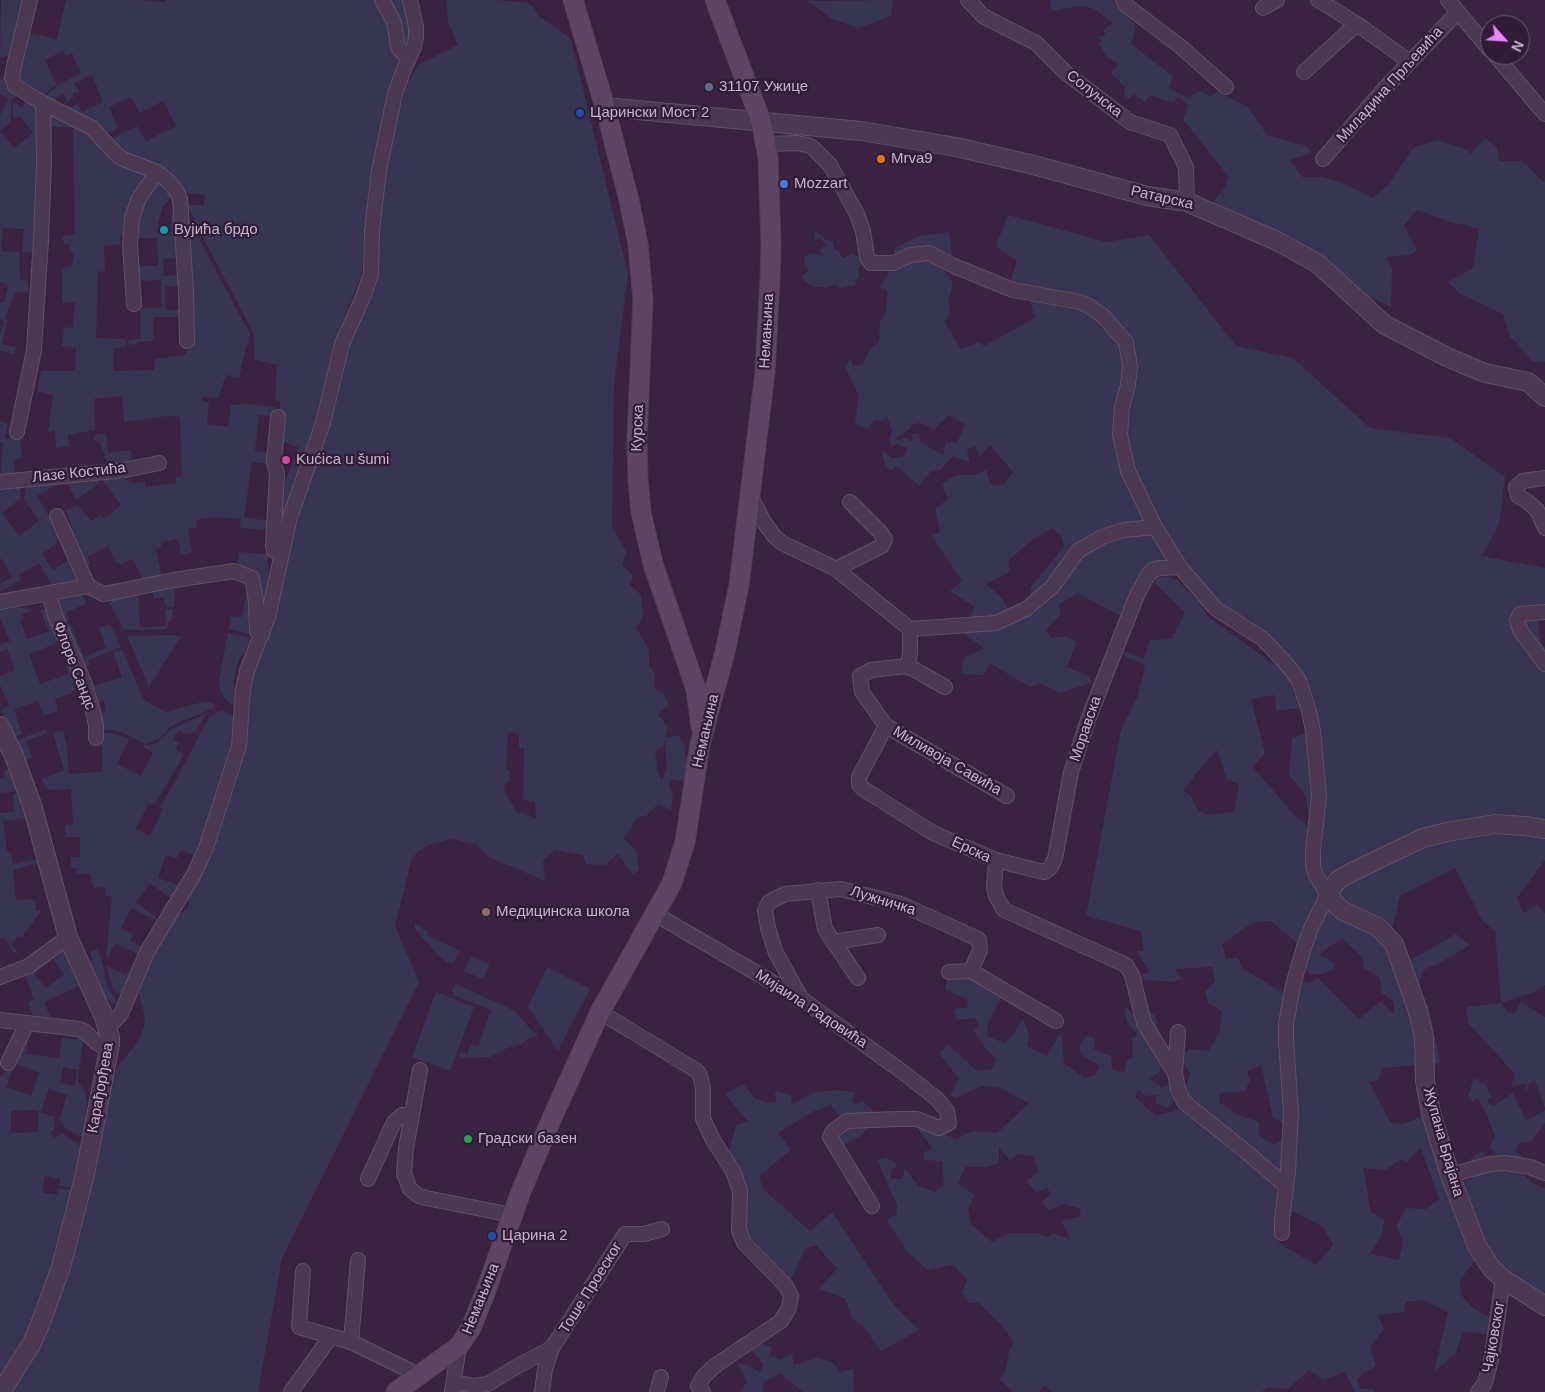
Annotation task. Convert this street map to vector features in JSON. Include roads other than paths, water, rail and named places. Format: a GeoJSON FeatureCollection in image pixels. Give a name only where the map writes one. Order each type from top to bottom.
{"type":"FeatureCollection","features":[{"type":"Feature","properties":{"kind":"main road","name":"Курска"},"geometry":{"type":"LineString","coordinates":[[572,0],[605,108],[634,223],[642,277],[642,342],[637,439],[641,512],[653,564],[688,662],[699,703],[700,744]]}},
{"type":"Feature","properties":{"kind":"main road","name":"Немањина"},"geometry":{"type":"LineString","coordinates":[[396,1392],[459,1346],[476,1317],[512,1216],[552,1118],[600,1012],[672,883],[682,854],[700,744],[720,673],[739,585],[765,372],[768,328],[771,244],[768,157],[761,121],[715,0]]}},
{"type":"Feature","properties":{"kind":"main road"},"geometry":{"type":"LineString","coordinates":[[688,662],[695,669],[706,675],[720,673]]}},
{"type":"Feature","properties":{"kind":"street"},"geometry":{"type":"LineString","coordinates":[[30,0],[12,78],[15,86],[43,103],[92,128],[110,149],[123,159],[157,172],[173,186],[180,199],[186,291],[186,341]]}},
{"type":"Feature","properties":{"kind":"street"},"geometry":{"type":"LineString","coordinates":[[382,0],[394,22],[398,47],[402,52],[410,56]]}},
{"type":"Feature","properties":{"kind":"street"},"geometry":{"type":"LineString","coordinates":[[108,1027],[120,1014],[147,952],[194,874],[206,848],[238,746],[243,689],[247,671],[268,617],[292,510],[323,423],[342,344],[371,274],[372,231],[379,170],[395,94],[414,47],[416,27],[410,0]]}},
{"type":"Feature","properties":{"kind":"street"},"geometry":{"type":"LineString","coordinates":[[1123,0],[1127,6],[1181,46],[1226,87]]}},
{"type":"Feature","properties":{"kind":"street"},"geometry":{"type":"LineString","coordinates":[[1263,8],[1277,0]]}},
{"type":"Feature","properties":{"kind":"street"},"geometry":{"type":"LineString","coordinates":[[1318,0],[1410,62]]}},
{"type":"Feature","properties":{"kind":"street"},"geometry":{"type":"LineString","coordinates":[[1448,0],[1480,38]]}},
{"type":"Feature","properties":{"kind":"street","name":"Солунска"},"geometry":{"type":"LineString","coordinates":[[973,1],[983,16],[1036,44],[1066,73],[1130,122],[1170,135],[1186,167],[1187,202]]}},
{"type":"Feature","properties":{"kind":"street","name":"Миладина Прљевића"},"geometry":{"type":"LineString","coordinates":[[1323,159],[1410,62],[1458,12]]}},
{"type":"Feature","properties":{"kind":"street"},"geometry":{"type":"LineString","coordinates":[[1304,72],[1356,24]]}},
{"type":"Feature","properties":{"kind":"street"},"geometry":{"type":"LineString","coordinates":[[1503,65],[1545,114]]}},
{"type":"Feature","properties":{"kind":"street"},"geometry":{"type":"LineString","coordinates":[[16,432],[34,350],[42,230],[43,103]]}},
{"type":"Feature","properties":{"kind":"street","name":"Ратарска"},"geometry":{"type":"LineString","coordinates":[[605,108],[861,131],[956,147],[1030,164],[1147,196],[1187,202],[1277,241],[1318,263],[1385,325],[1447,357],[1485,373],[1528,382],[1545,396]]}},
{"type":"Feature","properties":{"kind":"street","name":"Жупана Брајана"},"geometry":{"type":"LineString","coordinates":[[765,144],[797,143],[812,147],[830,165],[857,214],[863,231],[867,257],[871,262],[893,263],[911,255],[929,253],[954,266],[1013,290],[1080,302],[1090,306],[1103,316],[1126,342],[1130,366],[1128,385],[1122,407],[1120,435],[1128,471],[1155,527],[1180,567],[1216,609],[1263,639],[1289,667],[1299,681],[1309,711],[1313,731],[1319,796],[1313,851],[1316,876],[1336,905],[1343,911],[1378,927],[1394,944],[1417,1008],[1424,1037],[1425,1081],[1430,1106],[1450,1175],[1477,1246],[1492,1269],[1545,1306]]}},
{"type":"Feature","properties":{"kind":"street"},"geometry":{"type":"LineString","coordinates":[[134,304],[130,245],[132,218],[139,198],[157,172]]}},
{"type":"Feature","properties":{"kind":"street"},"geometry":{"type":"LineString","coordinates":[[278,417],[274,462],[277,474],[272,546],[274,551],[281,554]]}},
{"type":"Feature","properties":{"kind":"street","name":"Лазе Костића"},"geometry":{"type":"LineString","coordinates":[[0,482],[125,470],[159,463]]}},
{"type":"Feature","properties":{"kind":"street"},"geometry":{"type":"LineString","coordinates":[[1545,478],[1523,481],[1516,487],[1518,496],[1537,510],[1545,528]]}},
{"type":"Feature","properties":{"kind":"street"},"geometry":{"type":"LineString","coordinates":[[749,494],[764,522],[774,536],[782,543],[836,569],[910,629],[996,623],[1026,609],[1052,587],[1078,551],[1102,537],[1124,530],[1155,527]]}},
{"type":"Feature","properties":{"kind":"street"},"geometry":{"type":"LineString","coordinates":[[836,569],[882,546],[885,539],[850,502]]}},
{"type":"Feature","properties":{"kind":"street"},"geometry":{"type":"LineString","coordinates":[[57,516],[88,586],[103,594],[208,574],[234,571],[244,573],[252,578],[257,630],[262,635]]}},
{"type":"Feature","properties":{"kind":"street","name":"Моравска"},"geometry":{"type":"LineString","coordinates":[[996,860],[1045,872],[1050,868],[1055,859],[1071,772],[1089,717],[1137,595],[1148,574],[1153,570],[1180,567]]}},
{"type":"Feature","properties":{"kind":"street"},"geometry":{"type":"LineString","coordinates":[[0,602],[88,586]]}},
{"type":"Feature","properties":{"kind":"street","name":"Флоре Сандс"},"geometry":{"type":"LineString","coordinates":[[49,594],[54,613],[82,677],[92,707],[96,725],[96,738]]}},
{"type":"Feature","properties":{"kind":"street"},"geometry":{"type":"LineString","coordinates":[[1545,612],[1520,614],[1517,620],[1520,630],[1545,664]]}},
{"type":"Feature","properties":{"kind":"street"},"geometry":{"type":"LineString","coordinates":[[907,666],[910,654],[910,629]]}},
{"type":"Feature","properties":{"kind":"street"},"geometry":{"type":"LineString","coordinates":[[886,726],[862,692],[860,676],[872,670],[907,666],[945,687]]}},
{"type":"Feature","properties":{"kind":"street","name":"Карађорђева"},"geometry":{"type":"LineString","coordinates":[[0,726],[14,756],[32,805],[68,937],[108,1027],[110,1037],[110,1051],[84,1174],[61,1267],[32,1343],[1,1392]]}},
{"type":"Feature","properties":{"kind":"street","name":"Ерска"},"geometry":{"type":"LineString","coordinates":[[886,726],[859,777],[859,784],[862,788],[933,833],[996,860],[994,887],[996,896],[1004,910],[1126,964],[1132,975],[1144,1024],[1175,1073]]}},
{"type":"Feature","properties":{"kind":"street","name":"Миливоја Савића"},"geometry":{"type":"LineString","coordinates":[[886,726],[1007,796]]}},
{"type":"Feature","properties":{"kind":"street"},"geometry":{"type":"LineString","coordinates":[[1282,1233],[1291,1112],[1286,1024],[1293,985],[1304,947],[1328,894],[1338,880],[1399,848],[1423,838],[1495,824],[1545,829]]}},
{"type":"Feature","properties":{"kind":"street","name":"Лужничка"},"geometry":{"type":"LineString","coordinates":[[803,1000],[776,953],[768,928],[765,910],[769,902],[785,894],[841,889],[892,901],[979,940],[980,950],[971,970]]}},
{"type":"Feature","properties":{"kind":"street"},"geometry":{"type":"LineString","coordinates":[[818,890],[825,929],[858,978]]}},
{"type":"Feature","properties":{"kind":"street","name":"Мијаила Радовића"},"geometry":{"type":"LineString","coordinates":[[656,914],[803,1000],[870,1047],[930,1094],[947,1111],[949,1123],[939,1128],[917,1119],[847,1121],[833,1131],[830,1137],[872,1206]]}},
{"type":"Feature","properties":{"kind":"street"},"geometry":{"type":"LineString","coordinates":[[833,942],[878,935]]}},
{"type":"Feature","properties":{"kind":"street"},"geometry":{"type":"LineString","coordinates":[[0,976],[28,966],[68,937]]}},
{"type":"Feature","properties":{"kind":"street"},"geometry":{"type":"LineString","coordinates":[[949,972],[971,970],[1056,1021]]}},
{"type":"Feature","properties":{"kind":"street"},"geometry":{"type":"LineString","coordinates":[[600,1012],[697,1071],[700,1075],[703,1089],[703,1119],[713,1140],[733,1171],[740,1191],[739,1230],[744,1243],[786,1286],[790,1296],[789,1308],[781,1321],[716,1365],[704,1376],[698,1386],[701,1391]]}},
{"type":"Feature","properties":{"kind":"street"},"geometry":{"type":"LineString","coordinates":[[0,1020],[80,1029],[110,1051]]}},
{"type":"Feature","properties":{"kind":"street"},"geometry":{"type":"LineString","coordinates":[[8,1063],[27,1023]]}},
{"type":"Feature","properties":{"kind":"street"},"geometry":{"type":"LineString","coordinates":[[1178,1032],[1175,1073],[1178,1089],[1184,1102],[1285,1185]]}},
{"type":"Feature","properties":{"kind":"street"},"geometry":{"type":"LineString","coordinates":[[420,1070],[406,1148],[404,1174],[410,1189],[419,1196],[426,1198],[512,1216]]}},
{"type":"Feature","properties":{"kind":"street"},"geometry":{"type":"LineString","coordinates":[[368,1179],[394,1122],[402,1115],[412,1115]]}},
{"type":"Feature","properties":{"kind":"street"},"geometry":{"type":"LineString","coordinates":[[1450,1175],[1490,1164],[1505,1162],[1530,1167],[1545,1173]]}},
{"type":"Feature","properties":{"kind":"street","name":"Тоше Проеског"},"geometry":{"type":"LineString","coordinates":[[542,1392],[545,1369],[552,1348],[625,1234],[644,1234],[662,1230]]}},
{"type":"Feature","properties":{"kind":"street"},"geometry":{"type":"LineString","coordinates":[[351,1342],[358,1260]]}},
{"type":"Feature","properties":{"kind":"street"},"geometry":{"type":"LineString","coordinates":[[303,1272],[299,1327],[351,1342],[419,1375]]}},
{"type":"Feature","properties":{"kind":"street","name":"Чајковског"},"geometry":{"type":"LineString","coordinates":[[1478,1392],[1485,1383],[1492,1356],[1504,1278]]}},
{"type":"Feature","properties":{"kind":"street"},"geometry":{"type":"LineString","coordinates":[[292,1392],[331,1336]]}},
{"type":"Feature","properties":{"kind":"street"},"geometry":{"type":"LineString","coordinates":[[453,1387],[459,1346]]}},
{"type":"Feature","properties":{"kind":"street","name":"Тоше Проеског"},"geometry":{"type":"LineString","coordinates":[[453,1387],[488,1384],[552,1348]]}},
{"type":"Feature","properties":{"kind":"street"},"geometry":{"type":"LineString","coordinates":[[657,1392],[661,1378]]}},
{"type":"Feature","properties":{"kind":"place","name":"31107 Ужице"},"geometry":{"type":"Point","coordinates":[709,87]}},
{"type":"Feature","properties":{"kind":"place","name":"Царински Мост 2"},"geometry":{"type":"Point","coordinates":[580,113]}},
{"type":"Feature","properties":{"kind":"place","name":"Mrva9"},"geometry":{"type":"Point","coordinates":[881,159]}},
{"type":"Feature","properties":{"kind":"place","name":"Mozzart"},"geometry":{"type":"Point","coordinates":[784,184]}},
{"type":"Feature","properties":{"kind":"place","name":"Вујића брдо"},"geometry":{"type":"Point","coordinates":[164,230]}},
{"type":"Feature","properties":{"kind":"place","name":"Kućica u šumi"},"geometry":{"type":"Point","coordinates":[286,460]}},
{"type":"Feature","properties":{"kind":"place","name":"Медицинска школа"},"geometry":{"type":"Point","coordinates":[486,912]}},
{"type":"Feature","properties":{"kind":"place","name":"Градски базен"},"geometry":{"type":"Point","coordinates":[468,1139]}},
{"type":"Feature","properties":{"kind":"place","name":"Царина 2"},"geometry":{"type":"Point","coordinates":[492,1236]}}]}
